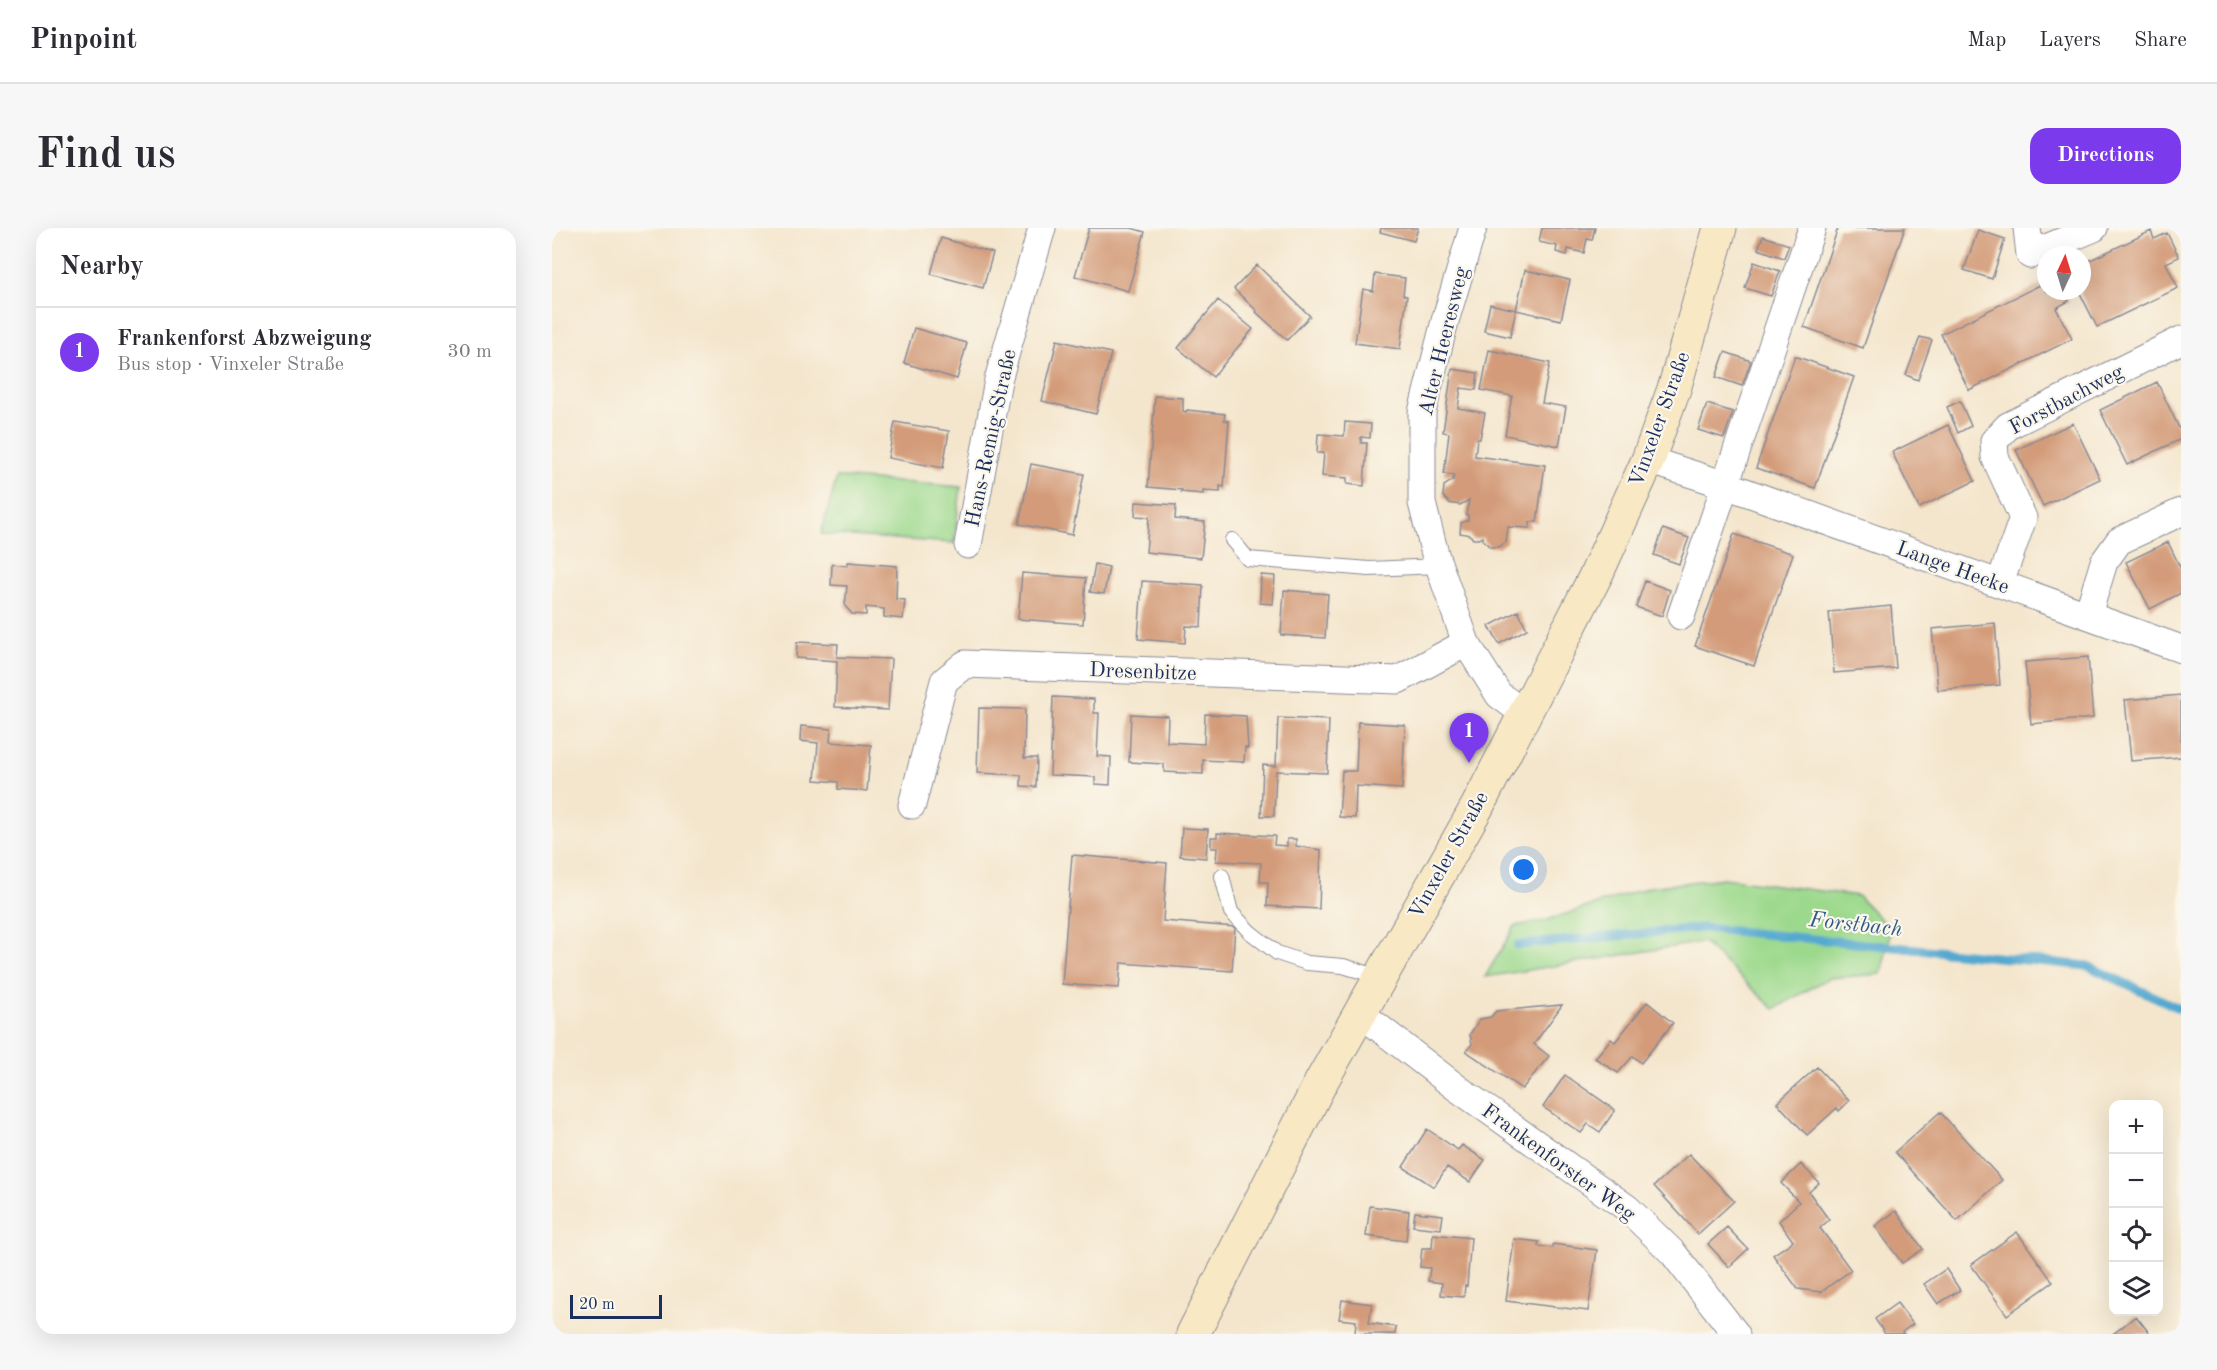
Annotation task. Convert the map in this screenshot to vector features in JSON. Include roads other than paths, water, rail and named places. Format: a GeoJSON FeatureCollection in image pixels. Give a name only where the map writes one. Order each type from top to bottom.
{"type":"FeatureCollection","features":[{"type":"Feature","properties":{"kind":"main road","name":"Vinxeler Straße"},"geometry":{"type":"LineString","coordinates":[[1193,1334],[1321,1082],[1477,807],[1597,573],[1647,460],[1675,386],[1720,228]]}},
{"type":"Feature","properties":{"kind":"street","name":"Hans-Remig-Straße"},"geometry":{"type":"LineString","coordinates":[[968,545],[998,380],[1042,228]]}},
{"type":"Feature","properties":{"kind":"street","name":"Alter Heeresweg"},"geometry":{"type":"LineString","coordinates":[[1473,228],[1445,321],[1422,412],[1422,503],[1439,566],[1466,643],[1499,695],[1525,714]]}},
{"type":"Feature","properties":{"kind":"street"},"geometry":{"type":"LineString","coordinates":[[1681,616],[1812,228]]}},
{"type":"Feature","properties":{"kind":"street"},"geometry":{"type":"LineString","coordinates":[[2027,228],[2030,255],[2094,228]]}},
{"type":"Feature","properties":{"kind":"street","name":"Forstbachweg"},"geometry":{"type":"LineString","coordinates":[[2000,584],[2023,518],[1995,457],[1994,441],[2008,426],[2181,340]]}},
{"type":"Feature","properties":{"kind":"street","name":"Lange Hecke"},"geometry":{"type":"LineString","coordinates":[[1647,460],[1726,485],[2181,649]]}},
{"type":"Feature","properties":{"kind":"street"},"geometry":{"type":"LineString","coordinates":[[2088,614],[2104,562],[2119,542],[2181,512]]}},
{"type":"Feature","properties":{"kind":"street","name":"Dresenbitze"},"geometry":{"type":"LineString","coordinates":[[912,805],[944,681],[965,664],[1398,680],[1466,643]]}},
{"type":"Feature","properties":{"kind":"street","name":"Frankenforster Weg"},"geometry":{"type":"LineString","coordinates":[[1360,1013],[1457,1088],[1628,1208],[1673,1253],[1736,1334]]}},
{"type":"Feature","properties":{"kind":"lane"},"geometry":{"type":"LineString","coordinates":[[1232,540],[1248,559],[1369,569],[1439,566]]}},
{"type":"Feature","properties":{"kind":"lane"},"geometry":{"type":"LineString","coordinates":[[1222,876],[1231,912],[1250,932],[1277,953],[1307,963],[1342,966],[1380,977]]}},
{"type":"Feature","properties":{"kind":"waterway","name":"Forstbach"},"geometry":{"type":"LineString","coordinates":[[1518,945],[1702,928],[2088,966],[2181,1009]]}},
{"type":"Feature","properties":{"kind":"place","name":"Frankenforst Abzweigung"},"geometry":{"type":"Point","coordinates":[1469,763]}}]}
